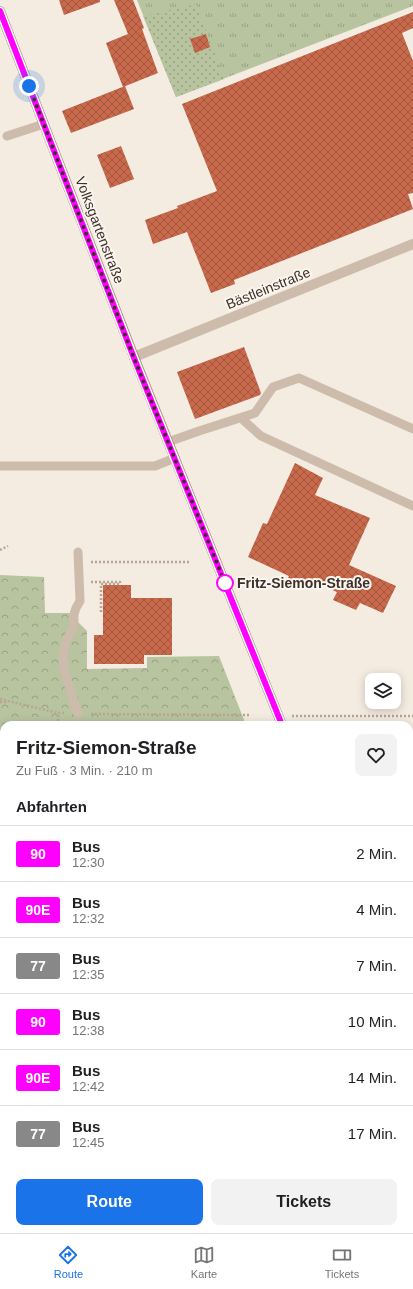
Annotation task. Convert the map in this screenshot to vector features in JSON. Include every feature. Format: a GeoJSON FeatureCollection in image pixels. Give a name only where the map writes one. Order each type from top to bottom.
{"type":"FeatureCollection","features":[{"type":"Feature","properties":{"kind":"main road","name":"Volksgartenstraße"},"geometry":{"type":"LineString","coordinates":[[0,11],[134,358],[280,721]]}},
{"type":"Feature","properties":{"kind":"street","name":"Bästleinstraße"},"geometry":{"type":"LineString","coordinates":[[134,358],[413,244]]}},
{"type":"Feature","properties":{"kind":"lane"},"geometry":{"type":"LineString","coordinates":[[7,136],[44,124]]}},
{"type":"Feature","properties":{"kind":"lane"},"geometry":{"type":"LineString","coordinates":[[168,442],[255,413],[273,387],[299,378],[413,429]]}},
{"type":"Feature","properties":{"kind":"lane"},"geometry":{"type":"LineString","coordinates":[[241,418],[261,436],[413,506]]}},
{"type":"Feature","properties":{"kind":"lane"},"geometry":{"type":"LineString","coordinates":[[0,466],[155,466],[174,458]]}},
{"type":"Feature","properties":{"kind":"lane"},"geometry":{"type":"LineString","coordinates":[[78,552],[80,601],[74,614],[74,627],[66,641],[63,657],[78,714]]}},
{"type":"Feature","properties":{"kind":"path"},"geometry":{"type":"LineString","coordinates":[[0,550],[8,546]]}},
{"type":"Feature","properties":{"kind":"path"},"geometry":{"type":"LineString","coordinates":[[78,562],[191,562]]}},
{"type":"Feature","properties":{"kind":"path"},"geometry":{"type":"LineString","coordinates":[[101,582],[120,582],[120,584],[101,584],[101,614]]}},
{"type":"Feature","properties":{"kind":"path"},"geometry":{"type":"LineString","coordinates":[[0,699],[58,713],[249,715]]}},
{"type":"Feature","properties":{"kind":"path"},"geometry":{"type":"LineString","coordinates":[[0,702],[12,702]]}},
{"type":"Feature","properties":{"kind":"path"},"geometry":{"type":"LineString","coordinates":[[58,713],[58,721]]}},
{"type":"Feature","properties":{"kind":"path"},"geometry":{"type":"LineString","coordinates":[[290,716],[413,716]]}},
{"type":"Feature","properties":{"kind":"green space"},"geometry":{"type":"Polygon","coordinates":[[[137,0],[413,0],[413,6],[176,97],[137,0]]]}},
{"type":"Feature","properties":{"kind":"green space"},"geometry":{"type":"Polygon","coordinates":[[[196,4],[224,79],[176,97],[143,16],[196,4]]]}},
{"type":"Feature","properties":{"kind":"green space"},"geometry":{"type":"Polygon","coordinates":[[[0,575],[44,577],[45,613],[69,613],[87,631],[87,669],[147,668],[147,657],[219,656],[244,721],[0,721],[0,575]]]}},
{"type":"Feature","properties":{"kind":"building"},"geometry":{"type":"Polygon","coordinates":[[[59,0],[100,0],[100,2],[64,15],[59,0]]]}},
{"type":"Feature","properties":{"kind":"building"},"geometry":{"type":"Polygon","coordinates":[[[114,0],[133,0],[144,28],[142,29],[158,73],[123,87],[106,43],[128,34],[114,0]]]}},
{"type":"Feature","properties":{"kind":"building"},"geometry":{"type":"Polygon","coordinates":[[[413,12],[413,28],[402,33],[413,61],[413,193],[408,194],[413,209],[234,280],[235,284],[211,293],[187,232],[153,244],[145,220],[217,191],[182,104],[413,12]]]}},
{"type":"Feature","properties":{"kind":"building"},"geometry":{"type":"Polygon","coordinates":[[[206,34],[210,47],[195,53],[190,39],[206,34]]]}},
{"type":"Feature","properties":{"kind":"building"},"geometry":{"type":"Polygon","coordinates":[[[125,86],[134,109],[71,133],[62,111],[125,86]]]}},
{"type":"Feature","properties":{"kind":"building"},"geometry":{"type":"Polygon","coordinates":[[[121,146],[134,179],[110,188],[97,155],[121,146]]]}},
{"type":"Feature","properties":{"kind":"building"},"geometry":{"type":"Polygon","coordinates":[[[244,347],[261,393],[260,395],[195,419],[177,372],[244,347]]]}},
{"type":"Feature","properties":{"kind":"building"},"geometry":{"type":"Polygon","coordinates":[[[295,463],[323,478],[315,495],[370,518],[349,565],[396,586],[383,613],[360,603],[356,610],[333,600],[337,592],[314,582],[310,588],[288,578],[289,576],[248,557],[263,523],[267,524],[295,463]]]}},
{"type":"Feature","properties":{"kind":"building"},"geometry":{"type":"Polygon","coordinates":[[[103,585],[131,585],[131,598],[172,598],[172,655],[144,655],[144,664],[94,664],[94,635],[103,635],[103,585]]]}},
{"type":"Feature","properties":{"kind":"bus line","name":"90"},"geometry":{"type":"LineString","coordinates":[[0,11],[134,358],[280,721]]}},
{"type":"Feature","properties":{"kind":"place","name":"Fritz-Siemon-Straße"},"geometry":{"type":"Point","coordinates":[225,583]}},
{"type":"Feature","properties":{"kind":"route"},"geometry":{"type":"LineString","coordinates":[[29,86],[134,358],[225,583]]}}]}
